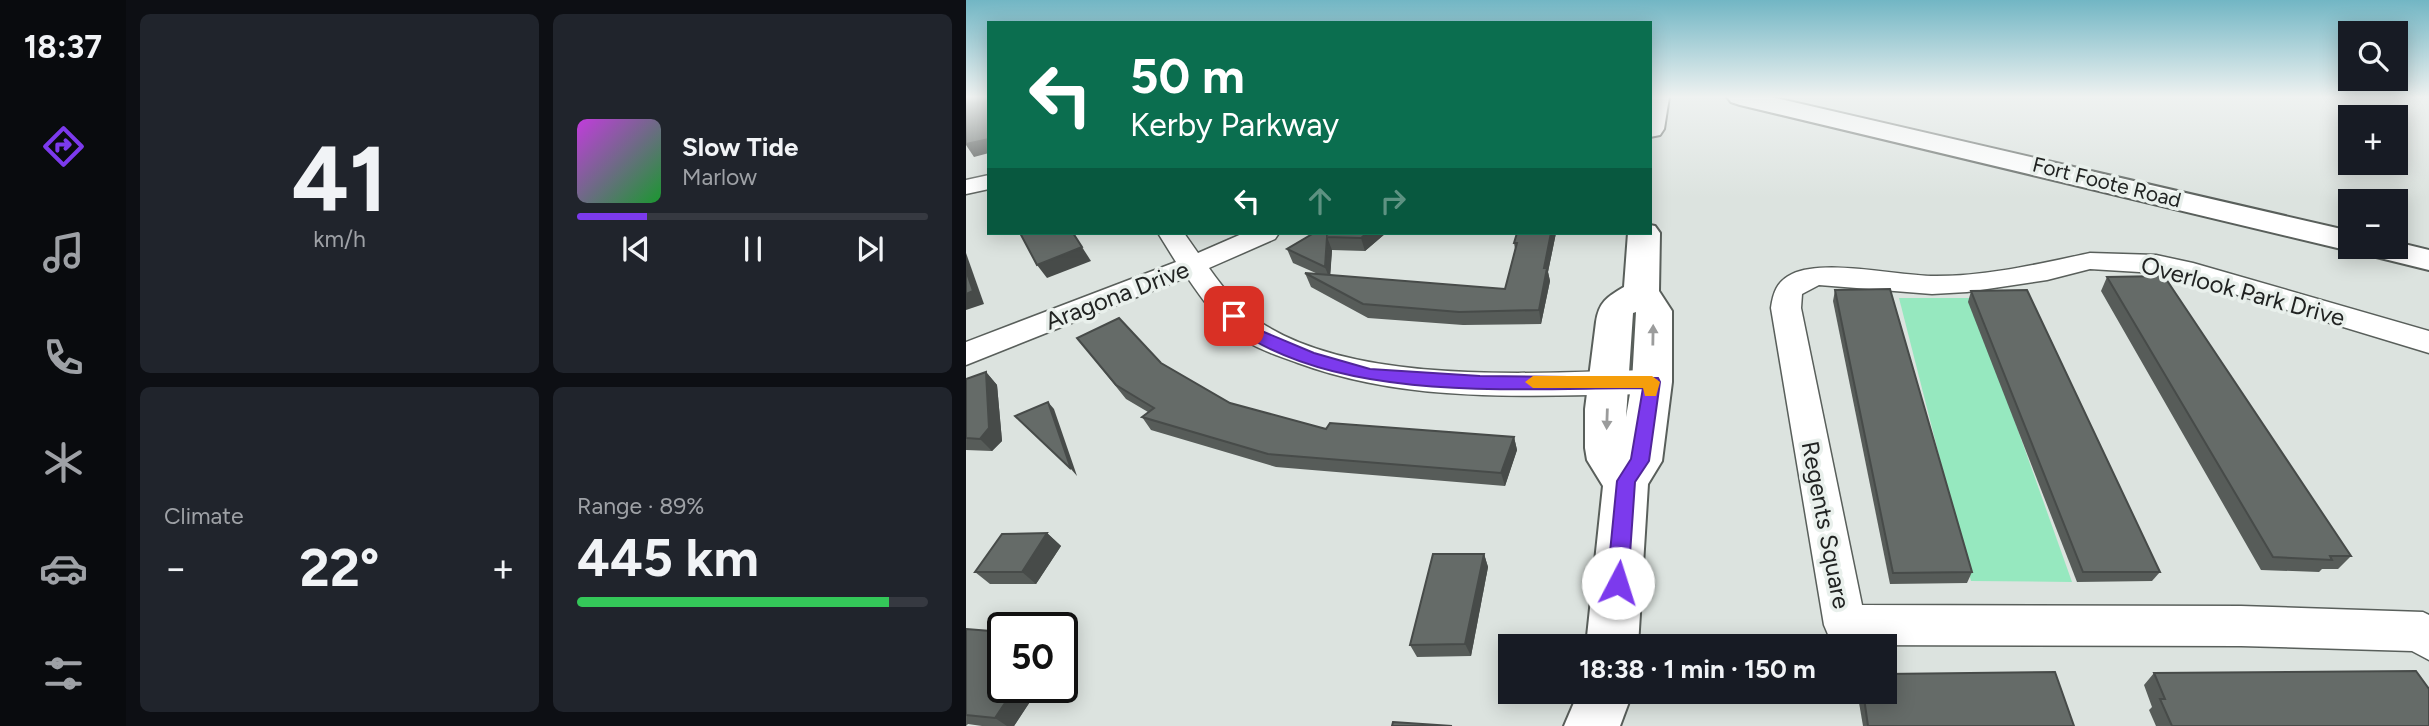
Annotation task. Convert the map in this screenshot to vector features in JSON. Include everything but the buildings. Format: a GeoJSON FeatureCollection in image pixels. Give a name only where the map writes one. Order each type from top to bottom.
{"type":"FeatureCollection","features":[{"type":"Feature","properties":{"kind":"main road","name":"Fort Foote Road"},"geometry":{"type":"LineString","coordinates":[[1884,131],[2338,238]]}},
{"type":"Feature","properties":{"kind":"main road"},"geometry":{"type":"LineString","coordinates":[[1613,634],[1626,481],[1640,461],[1652,382],[1654,311],[1641,292],[1644,235]]}},
{"type":"Feature","properties":{"kind":"main road"},"geometry":{"type":"LineString","coordinates":[[2408,255],[2429,260]]}},
{"type":"Feature","properties":{"kind":"main road"},"geometry":{"type":"LineString","coordinates":[[1626,481],[1609,460],[1606,429],[1608,382],[1616,308],[1641,292]]}},
{"type":"Feature","properties":{"kind":"main road"},"geometry":{"type":"LineString","coordinates":[[1592,726],[1601,704]]}},
{"type":"Feature","properties":{"kind":"main road"},"geometry":{"type":"LineString","coordinates":[[1611,704],[1619,726]]}},
{"type":"Feature","properties":{"kind":"street"},"geometry":{"type":"LineString","coordinates":[[966,187],[987,182]]}},
{"type":"Feature","properties":{"kind":"street"},"geometry":{"type":"LineString","coordinates":[[1172,235],[1219,302],[1258,336],[1342,368],[1396,378],[1506,382],[1652,382]]}},
{"type":"Feature","properties":{"kind":"street","name":"Aragona Drive"},"geometry":{"type":"LineString","coordinates":[[966,354],[1193,265],[1261,235]]}},
{"type":"Feature","properties":{"kind":"street","name":"Overlook Park Drive"},"geometry":{"type":"LineString","coordinates":[[2056,269],[2090,261],[2156,264],[2429,342]]}},
{"type":"Feature","properties":{"kind":"street","name":"Regents Square"},"geometry":{"type":"LineString","coordinates":[[2056,269],[1967,283],[1932,285],[1819,276],[1802,280],[1788,292],[1786,308],[1845,625],[2241,626],[2426,636]]}},
{"type":"Feature","properties":{"kind":"green space"},"geometry":{"type":"Polygon","coordinates":[[[1899,298],[1971,298],[2072,582],[1971,581],[1899,298]]]}},
{"type":"Feature","properties":{"kind":"slow traffic"},"geometry":{"type":"LineString","coordinates":[[1533,382],[1652,382],[1651,391]]}},
{"type":"Feature","properties":{"kind":"route"},"geometry":{"type":"LineString","coordinates":[[1234,316],[1258,336],[1309,358],[1370,374],[1396,378],[1480,382],[1652,382],[1640,461],[1626,481],[1618,583]]}}]}
